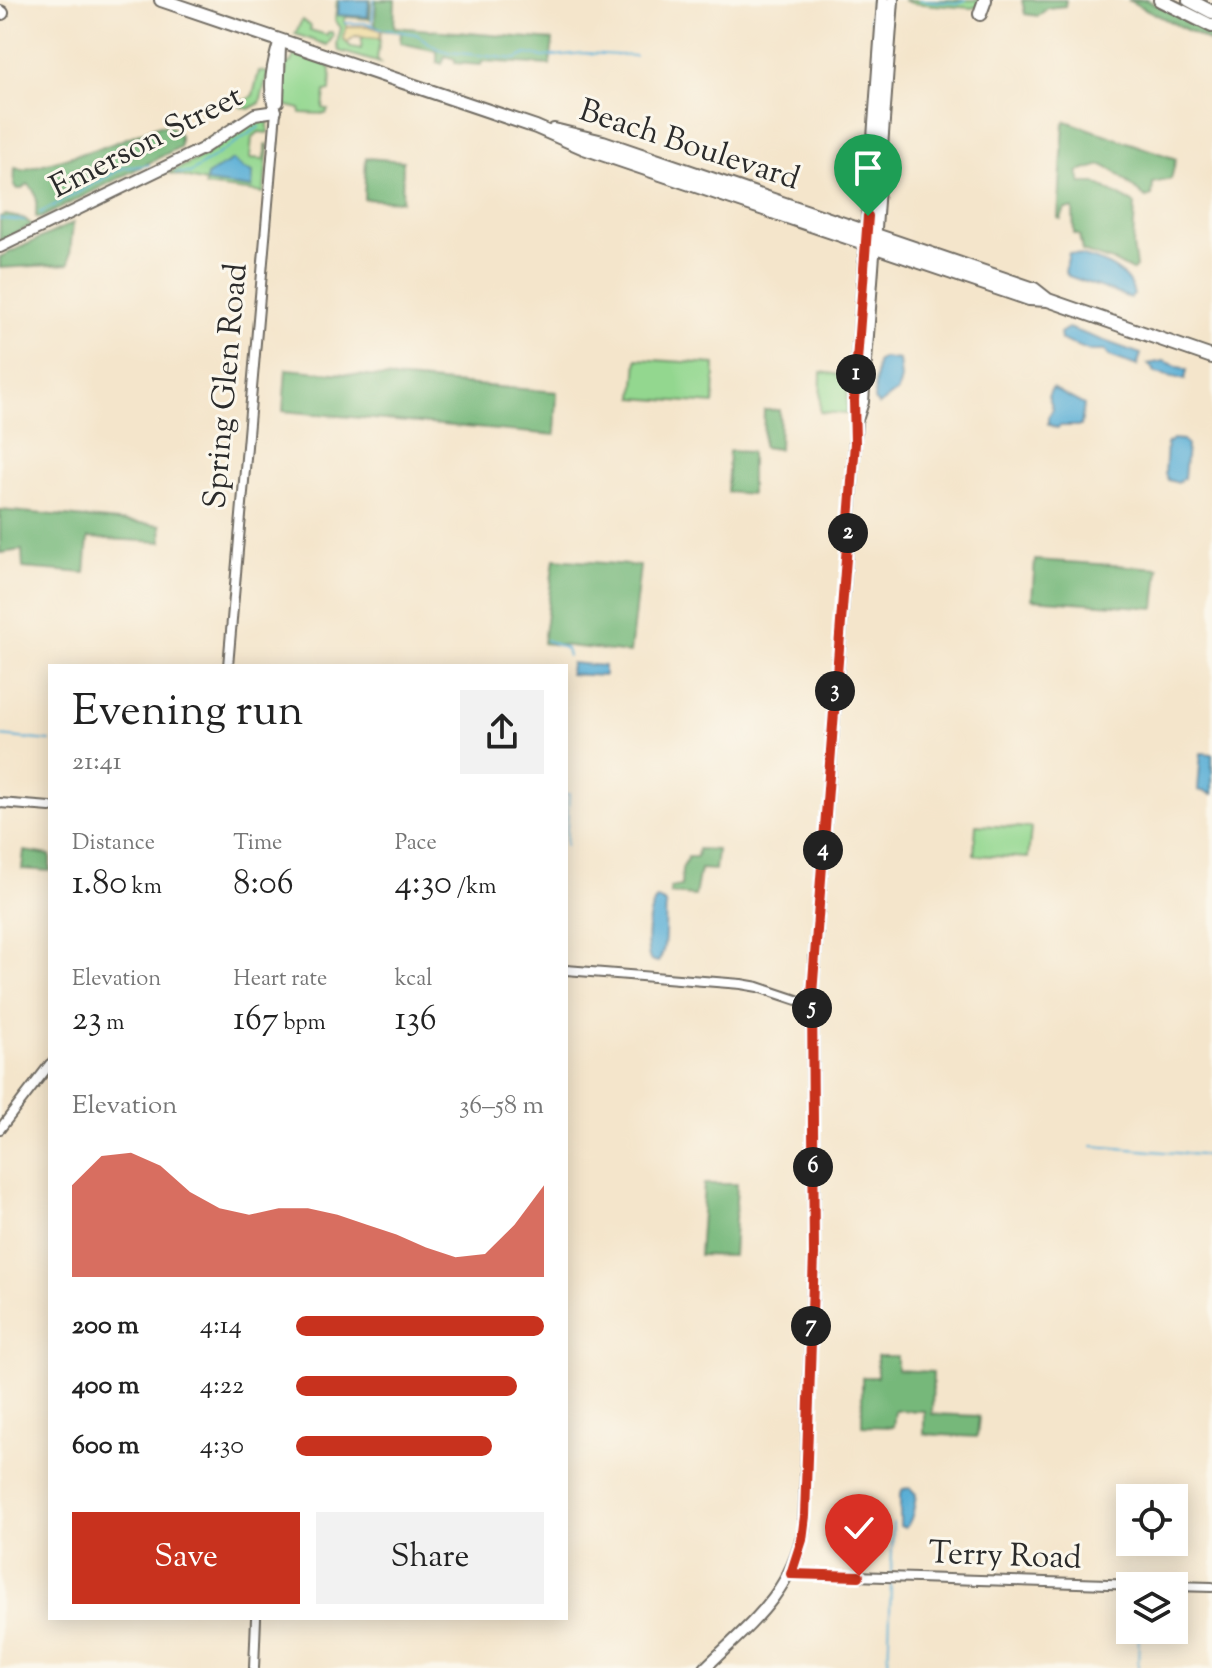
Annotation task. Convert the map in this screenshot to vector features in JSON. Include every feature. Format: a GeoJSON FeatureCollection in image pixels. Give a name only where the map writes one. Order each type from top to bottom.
{"type":"FeatureCollection","features":[{"type":"Feature","properties":{"kind":"highway","name":"Beach Boulevard"},"geometry":{"type":"LineString","coordinates":[[161,0],[536,127],[603,142],[1029,299],[1048,300],[1212,357]]}},
{"type":"Feature","properties":{"kind":"highway"},"geometry":{"type":"LineString","coordinates":[[980,14],[985,0]]}},
{"type":"Feature","properties":{"kind":"highway"},"geometry":{"type":"LineString","coordinates":[[1160,0],[1212,26]]}},
{"type":"Feature","properties":{"kind":"highway"},"geometry":{"type":"LineString","coordinates":[[1189,0],[1212,12]]}},
{"type":"Feature","properties":{"kind":"main road"},"geometry":{"type":"LineString","coordinates":[[705,1668],[768,1606],[791,1574],[802,1540],[805,1516],[814,1254],[812,1005],[856,423],[863,402],[883,0]]}},
{"type":"Feature","properties":{"kind":"main road"},"geometry":{"type":"LineString","coordinates":[[871,239],[893,0]]}},
{"type":"Feature","properties":{"kind":"main road","name":"Spring Glen Road"},"geometry":{"type":"LineString","coordinates":[[276,111],[272,74],[280,40]]}},
{"type":"Feature","properties":{"kind":"main road","name":"Spring Glen Road"},"geometry":{"type":"LineString","coordinates":[[276,111],[280,40]]}},
{"type":"Feature","properties":{"kind":"main road"},"geometry":{"type":"LineString","coordinates":[[255,114],[266,99],[272,74]]}},
{"type":"Feature","properties":{"kind":"main road","name":"Emerson Street"},"geometry":{"type":"LineString","coordinates":[[0,247],[202,149],[255,114],[276,111]]}},
{"type":"Feature","properties":{"kind":"street","name":"Spring Glen Road"},"geometry":{"type":"LineString","coordinates":[[228,664],[276,111]]}},
{"type":"Feature","properties":{"kind":"street"},"geometry":{"type":"LineString","coordinates":[[0,803],[48,807]]}},
{"type":"Feature","properties":{"kind":"street"},"geometry":{"type":"LineString","coordinates":[[568,970],[739,984],[812,1005]]}},
{"type":"Feature","properties":{"kind":"street"},"geometry":{"type":"LineString","coordinates":[[0,1129],[48,1067]]}},
{"type":"Feature","properties":{"kind":"street","name":"Terry Road"},"geometry":{"type":"LineString","coordinates":[[791,1574],[1116,1584]]}},
{"type":"Feature","properties":{"kind":"street","name":"Terry Road"},"geometry":{"type":"LineString","coordinates":[[1188,1586],[1212,1587]]}},
{"type":"Feature","properties":{"kind":"street"},"geometry":{"type":"LineString","coordinates":[[254,1668],[256,1620]]}},
{"type":"Feature","properties":{"kind":"green space"},"geometry":{"type":"Polygon","coordinates":[[[337,0],[338,15],[368,17],[371,0],[370,19],[346,17],[344,40],[351,47],[361,49],[362,37],[380,38],[377,59],[380,63],[339,51],[337,43],[341,28],[335,20],[337,0]]]}},
{"type":"Feature","properties":{"kind":"green space"},"geometry":{"type":"Polygon","coordinates":[[[376,0],[395,0],[394,27],[553,40],[550,65],[482,61],[481,65],[455,63],[455,59],[445,56],[442,64],[437,62],[437,51],[400,43],[401,32],[381,30],[375,24],[376,0]]]}},
{"type":"Feature","properties":{"kind":"green space"},"geometry":{"type":"Polygon","coordinates":[[[903,0],[982,0],[977,7],[971,8],[903,0]]]}},
{"type":"Feature","properties":{"kind":"green space"},"geometry":{"type":"Polygon","coordinates":[[[1022,0],[1066,0],[1065,6],[1048,8],[1038,16],[1025,14],[1022,0]]]}},
{"type":"Feature","properties":{"kind":"green space"},"geometry":{"type":"Polygon","coordinates":[[[1128,0],[1147,0],[1212,32],[1212,43],[1128,0]]]}},
{"type":"Feature","properties":{"kind":"green space"},"geometry":{"type":"Polygon","coordinates":[[[302,20],[311,26],[310,30],[327,35],[332,32],[333,37],[327,45],[295,34],[302,20]]]}},
{"type":"Feature","properties":{"kind":"green space"},"geometry":{"type":"Polygon","coordinates":[[[294,55],[326,64],[331,69],[330,91],[325,92],[323,108],[328,110],[326,114],[301,113],[300,109],[283,105],[286,64],[292,62],[294,55]]]}},
{"type":"Feature","properties":{"kind":"green space"},"geometry":{"type":"Polygon","coordinates":[[[259,71],[268,73],[260,103],[249,109],[241,107],[238,100],[246,101],[253,95],[259,71]]]}},
{"type":"Feature","properties":{"kind":"green space"},"geometry":{"type":"Polygon","coordinates":[[[264,117],[268,122],[268,133],[259,132],[252,138],[250,158],[264,159],[268,145],[264,193],[205,186],[205,182],[169,173],[204,156],[252,121],[264,117]]]}},
{"type":"Feature","properties":{"kind":"green space"},"geometry":{"type":"Polygon","coordinates":[[[1066,121],[1176,159],[1171,179],[1153,183],[1152,196],[1146,198],[1114,171],[1102,165],[1078,172],[1081,183],[1095,183],[1135,204],[1133,246],[1136,267],[1132,271],[1082,251],[1079,235],[1074,234],[1073,209],[1065,209],[1061,219],[1058,218],[1066,121]]]}},
{"type":"Feature","properties":{"kind":"green space"},"geometry":{"type":"Polygon","coordinates":[[[160,125],[171,127],[180,136],[180,147],[41,218],[36,217],[32,187],[28,184],[18,189],[14,185],[15,168],[23,170],[104,147],[160,125]]]}},
{"type":"Feature","properties":{"kind":"green space"},"geometry":{"type":"Polygon","coordinates":[[[366,158],[403,161],[402,201],[364,199],[366,158]]]}},
{"type":"Feature","properties":{"kind":"green space"},"geometry":{"type":"Polygon","coordinates":[[[0,217],[25,219],[32,225],[0,241],[0,217]]]}},
{"type":"Feature","properties":{"kind":"green space"},"geometry":{"type":"Polygon","coordinates":[[[73,223],[69,264],[0,268],[0,257],[73,223]]]}},
{"type":"Feature","properties":{"kind":"green space"},"geometry":{"type":"Polygon","coordinates":[[[637,359],[715,364],[714,404],[634,398],[637,359]]]}},
{"type":"Feature","properties":{"kind":"green space"},"geometry":{"type":"Polygon","coordinates":[[[286,369],[557,392],[555,435],[283,411],[286,369]]]}},
{"type":"Feature","properties":{"kind":"green space"},"geometry":{"type":"Polygon","coordinates":[[[821,372],[848,376],[847,414],[820,412],[821,372]]]}},
{"type":"Feature","properties":{"kind":"green space"},"geometry":{"type":"Polygon","coordinates":[[[764,410],[780,410],[779,449],[763,447],[764,410]]]}},
{"type":"Feature","properties":{"kind":"green space"},"geometry":{"type":"Polygon","coordinates":[[[729,451],[751,452],[751,494],[727,492],[729,451]]]}},
{"type":"Feature","properties":{"kind":"green space"},"geometry":{"type":"Polygon","coordinates":[[[0,510],[161,525],[162,542],[88,538],[85,573],[23,568],[22,550],[0,553],[0,510]]]}},
{"type":"Feature","properties":{"kind":"green space"},"geometry":{"type":"Polygon","coordinates":[[[554,559],[640,566],[630,653],[543,643],[554,559]]]}},
{"type":"Feature","properties":{"kind":"green space"},"geometry":{"type":"Polygon","coordinates":[[[1035,560],[1159,568],[1155,608],[1032,599],[1035,560]]]}},
{"type":"Feature","properties":{"kind":"green space"},"geometry":{"type":"Polygon","coordinates":[[[976,825],[1031,828],[1028,858],[974,855],[976,825]]]}},
{"type":"Feature","properties":{"kind":"green space"},"geometry":{"type":"Polygon","coordinates":[[[698,849],[717,850],[715,870],[700,869],[695,896],[671,894],[670,888],[681,886],[682,869],[688,857],[697,857],[698,849]]]}},
{"type":"Feature","properties":{"kind":"green space"},"geometry":{"type":"Polygon","coordinates":[[[24,851],[48,855],[48,871],[22,869],[24,851]]]}},
{"type":"Feature","properties":{"kind":"green space"},"geometry":{"type":"Polygon","coordinates":[[[704,1184],[737,1184],[733,1256],[699,1255],[704,1184]]]}},
{"type":"Feature","properties":{"kind":"green space"},"geometry":{"type":"Polygon","coordinates":[[[877,1356],[897,1356],[897,1370],[933,1372],[932,1414],[979,1416],[977,1437],[924,1434],[924,1411],[895,1410],[893,1427],[862,1426],[862,1377],[877,1377],[877,1356]]]}},
{"type":"Feature","properties":{"kind":"sand"},"geometry":{"type":"Polygon","coordinates":[[[347,26],[368,26],[381,30],[380,38],[355,36],[347,43],[343,37],[347,26]]]}},
{"type":"Feature","properties":{"kind":"water"},"geometry":{"type":"Polygon","coordinates":[[[339,0],[369,0],[368,17],[338,15],[339,0]]]}},
{"type":"Feature","properties":{"kind":"water"},"geometry":{"type":"Polygon","coordinates":[[[233,160],[253,172],[252,188],[206,182],[207,175],[233,160]]]}},
{"type":"Feature","properties":{"kind":"water"},"geometry":{"type":"Polygon","coordinates":[[[1069,253],[1109,265],[1125,278],[1134,295],[1130,298],[1068,276],[1065,272],[1069,253]]]}},
{"type":"Feature","properties":{"kind":"water"},"geometry":{"type":"Polygon","coordinates":[[[1068,328],[1141,354],[1137,366],[1109,356],[1105,351],[1090,351],[1061,340],[1060,333],[1068,328]]]}},
{"type":"Feature","properties":{"kind":"water"},"geometry":{"type":"Polygon","coordinates":[[[883,358],[899,360],[901,379],[898,391],[879,405],[874,400],[877,362],[883,358]]]}},
{"type":"Feature","properties":{"kind":"water"},"geometry":{"type":"Polygon","coordinates":[[[1164,361],[1187,370],[1185,380],[1156,373],[1148,364],[1164,361]]]}},
{"type":"Feature","properties":{"kind":"water"},"geometry":{"type":"Polygon","coordinates":[[[1052,388],[1084,405],[1081,426],[1057,428],[1048,424],[1053,409],[1048,396],[1052,388]]]}},
{"type":"Feature","properties":{"kind":"water"},"geometry":{"type":"Polygon","coordinates":[[[1172,439],[1183,440],[1187,446],[1184,478],[1178,483],[1168,480],[1165,474],[1167,444],[1172,439]]]}},
{"type":"Feature","properties":{"kind":"water"},"geometry":{"type":"Polygon","coordinates":[[[571,663],[604,666],[604,676],[570,674],[571,663]]]}},
{"type":"Feature","properties":{"kind":"water"},"geometry":{"type":"Polygon","coordinates":[[[1201,753],[1212,754],[1212,794],[1198,790],[1201,753]]]}},
{"type":"Feature","properties":{"kind":"water"},"geometry":{"type":"Polygon","coordinates":[[[657,899],[666,906],[664,943],[658,962],[650,960],[647,937],[651,911],[657,899]]]}},
{"type":"Feature","properties":{"kind":"water"},"geometry":{"type":"Polygon","coordinates":[[[910,1488],[916,1498],[905,1528],[900,1526],[900,1493],[910,1488]]]}},
{"type":"Feature","properties":{"kind":"waterway"},"geometry":{"type":"LineString","coordinates":[[372,23],[374,0]]}},
{"type":"Feature","properties":{"kind":"waterway"},"geometry":{"type":"LineString","coordinates":[[870,21],[871,0]]}},
{"type":"Feature","properties":{"kind":"waterway"},"geometry":{"type":"LineString","coordinates":[[920,0],[957,3],[966,0]]}},
{"type":"Feature","properties":{"kind":"waterway"},"geometry":{"type":"LineString","coordinates":[[345,23],[367,23],[382,29],[416,34],[448,52],[516,59],[527,54],[543,57],[585,53],[635,56]]}},
{"type":"Feature","properties":{"kind":"waterway"},"geometry":{"type":"LineString","coordinates":[[176,173],[190,173],[259,127]]}},
{"type":"Feature","properties":{"kind":"waterway"},"geometry":{"type":"LineString","coordinates":[[40,213],[123,168],[149,165]]}},
{"type":"Feature","properties":{"kind":"waterway"},"geometry":{"type":"LineString","coordinates":[[0,219],[25,221]]}},
{"type":"Feature","properties":{"kind":"waterway"},"geometry":{"type":"LineString","coordinates":[[546,640],[566,649],[568,656]]}},
{"type":"Feature","properties":{"kind":"waterway"},"geometry":{"type":"LineString","coordinates":[[0,736],[48,741]]}},
{"type":"Feature","properties":{"kind":"waterway"},"geometry":{"type":"LineString","coordinates":[[568,794],[568,811]]}},
{"type":"Feature","properties":{"kind":"waterway"},"geometry":{"type":"LineString","coordinates":[[1093,1146],[1212,1156]]}},
{"type":"Feature","properties":{"kind":"waterway"},"geometry":{"type":"LineString","coordinates":[[891,1573],[893,1523]]}},
{"type":"Feature","properties":{"kind":"waterway"},"geometry":{"type":"LineString","coordinates":[[888,1668],[891,1584]]}},
{"type":"Feature","properties":{"kind":"waterway"},"geometry":{"type":"LineString","coordinates":[[1138,1668],[1139,1644]]}},
{"type":"Feature","properties":{"kind":"route"},"geometry":{"type":"LineString","coordinates":[[859,1576],[791,1574],[802,1540],[805,1516],[814,1254],[811,1081],[814,950],[855,443],[854,400],[868,216]]}}]}
